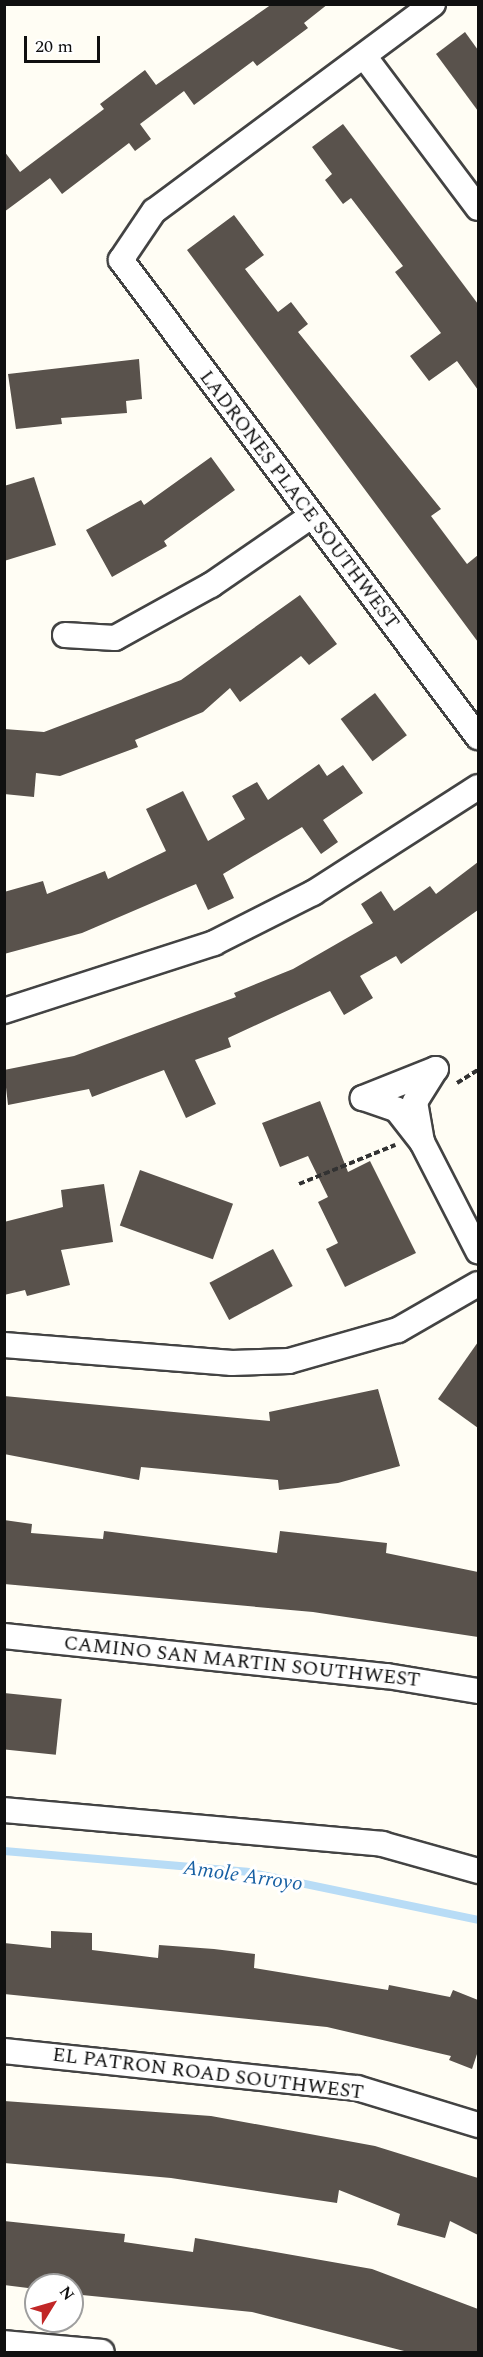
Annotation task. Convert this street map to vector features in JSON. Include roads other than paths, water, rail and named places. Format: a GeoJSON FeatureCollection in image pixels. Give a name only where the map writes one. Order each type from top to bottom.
{"type":"FeatureCollection","features":[{"type":"Feature","properties":{"kind":"street"},"geometry":{"type":"LineString","coordinates":[[433,4],[364,56],[478,208]]}},
{"type":"Feature","properties":{"kind":"street","name":"LADRONES PLACE SOUTHWEST"},"geometry":{"type":"LineString","coordinates":[[364,56],[154,211],[121,260],[310,517],[478,737]]}},
{"type":"Feature","properties":{"kind":"street"},"geometry":{"type":"LineString","coordinates":[[65,635],[115,638],[211,585],[310,517]]}},
{"type":"Feature","properties":{"kind":"street"},"geometry":{"type":"LineString","coordinates":[[4,1011],[214,943],[313,893],[478,787]]}},
{"type":"Feature","properties":{"kind":"street"},"geometry":{"type":"LineString","coordinates":[[422,1142],[478,1251]]}},
{"type":"Feature","properties":{"kind":"street"},"geometry":{"type":"LineString","coordinates":[[4,1345],[232,1363],[289,1361],[398,1330],[478,1284]]}},
{"type":"Feature","properties":{"kind":"street","name":"CAMINO SAN MARTIN SOUTHWEST"},"geometry":{"type":"LineString","coordinates":[[4,1636],[387,1676],[478,1691]]}},
{"type":"Feature","properties":{"kind":"street"},"geometry":{"type":"LineString","coordinates":[[4,1810],[382,1844],[478,1871]]}},
{"type":"Feature","properties":{"kind":"street","name":"EL PATRON ROAD SOUTHWEST"},"geometry":{"type":"LineString","coordinates":[[4,2051],[357,2088],[478,2125]]}},
{"type":"Feature","properties":{"kind":"street"},"geometry":{"type":"LineString","coordinates":[[4,2343],[102,2352]]}},
{"type":"Feature","properties":{"kind":"waterway","name":"Amole Arroyo"},"geometry":{"type":"LineString","coordinates":[[4,1851],[247,1872],[478,1920]]}}]}
